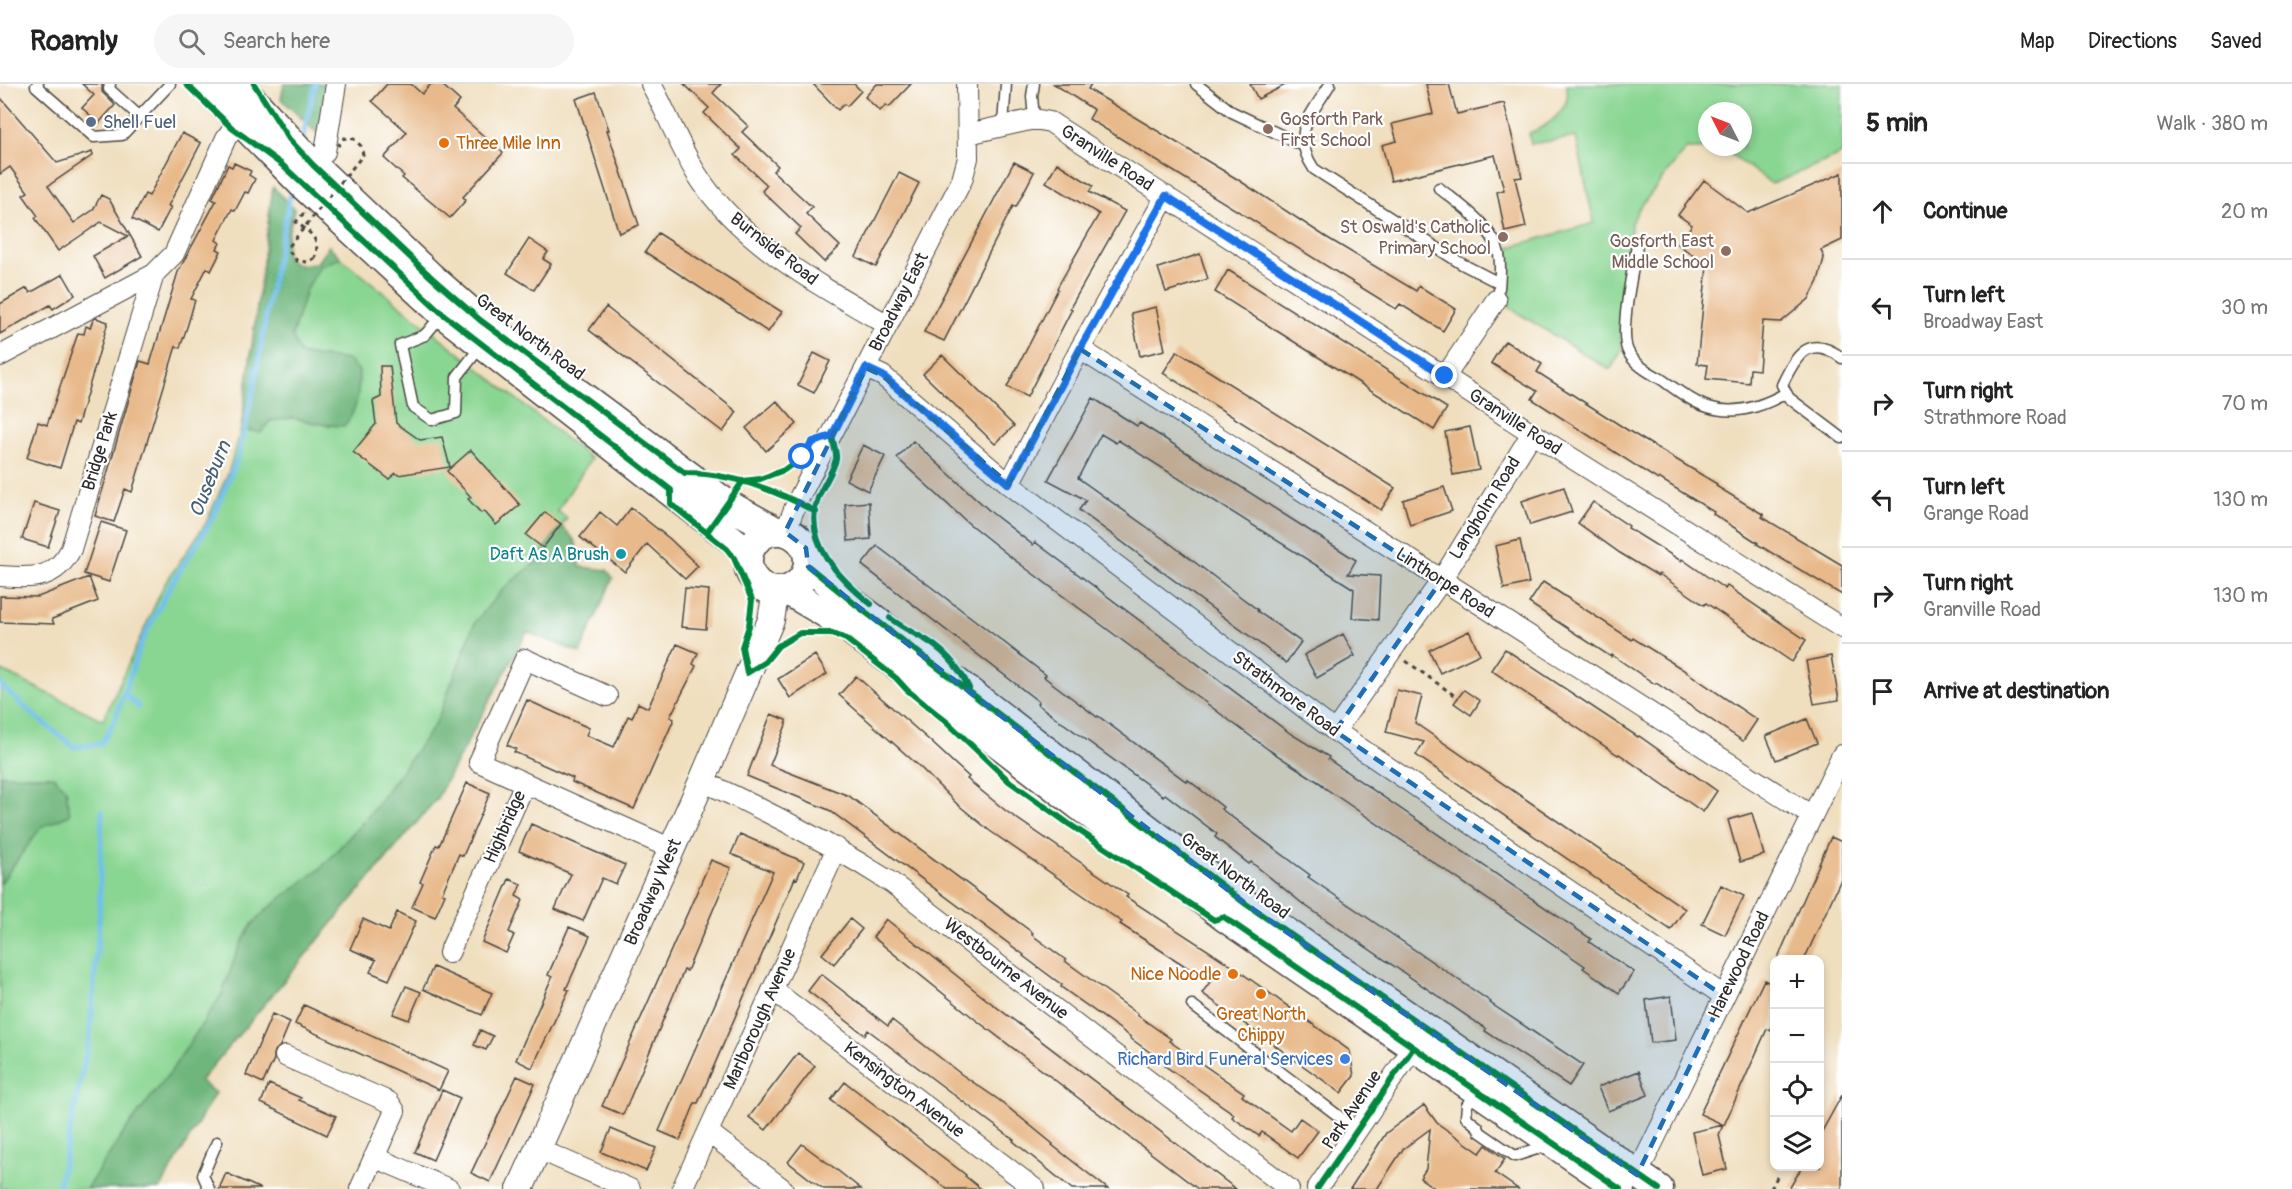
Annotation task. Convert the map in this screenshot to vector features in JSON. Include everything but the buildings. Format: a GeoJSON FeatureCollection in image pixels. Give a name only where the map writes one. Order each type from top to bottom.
{"type":"FeatureCollection","features":[{"type":"Feature","properties":{"kind":"main road","name":"Great North Road"},"geometry":{"type":"LineString","coordinates":[[203,84],[239,120],[285,151]]}},
{"type":"Feature","properties":{"kind":"main road","name":"Great North Road"},"geometry":{"type":"LineString","coordinates":[[238,84],[285,151],[443,314],[481,346],[749,553],[748,564],[757,582],[766,588],[781,591],[840,622],[1224,917],[1553,1144],[1639,1184]]}},
{"type":"Feature","properties":{"kind":"main road","name":"Great North Road"},"geometry":{"type":"LineString","coordinates":[[309,176],[480,320],[727,504],[781,531],[794,535],[806,548],[808,566],[1246,904],[1639,1184]]}},
{"type":"Feature","properties":{"kind":"main road"},"geometry":{"type":"LineString","coordinates":[[749,553],[759,538],[781,531]]}},
{"type":"Feature","properties":{"kind":"main road"},"geometry":{"type":"LineString","coordinates":[[781,591],[801,581],[808,566]]}},
{"type":"Feature","properties":{"kind":"street"},"geometry":{"type":"LineString","coordinates":[[309,176],[325,152],[336,84]]}},
{"type":"Feature","properties":{"kind":"street","name":"Burnside Road"},"geometry":{"type":"LineString","coordinates":[[651,84],[696,173],[720,204],[745,230],[823,288],[888,325]]}},
{"type":"Feature","properties":{"kind":"street","name":"Broadway East"},"geometry":{"type":"LineString","coordinates":[[781,531],[798,502],[962,180],[968,158],[967,84]]}},
{"type":"Feature","properties":{"kind":"street","name":"Granville Road"},"geometry":{"type":"LineString","coordinates":[[968,134],[1003,124],[1034,119],[1050,122],[1532,433],[1842,628]]}},
{"type":"Feature","properties":{"kind":"street","name":"Bridge Park"},"geometry":{"type":"LineString","coordinates":[[0,356],[154,274],[174,254],[226,138],[239,120]]}},
{"type":"Feature","properties":{"kind":"street"},"geometry":{"type":"LineString","coordinates":[[1009,484],[1080,349],[1166,196]]}},
{"type":"Feature","properties":{"kind":"street","name":"Bridge Park"},"geometry":{"type":"LineString","coordinates":[[0,576],[30,578],[56,568],[65,561],[71,549],[154,274]]}},
{"type":"Feature","properties":{"kind":"street"},"geometry":{"type":"LineString","coordinates":[[1445,376],[1498,292]]}},
{"type":"Feature","properties":{"kind":"street","name":"Linthorpe Road"},"geometry":{"type":"LineString","coordinates":[[1080,349],[1812,816]]}},
{"type":"Feature","properties":{"kind":"street","name":"Strathmore Road"},"geometry":{"type":"LineString","coordinates":[[866,368],[883,376],[1009,484],[1335,731],[1724,996]]}},
{"type":"Feature","properties":{"kind":"street","name":"Langholm Road"},"geometry":{"type":"LineString","coordinates":[[1335,731],[1441,581],[1532,433]]}},
{"type":"Feature","properties":{"kind":"street","name":"Broadway West"},"geometry":{"type":"LineString","coordinates":[[520,1189],[702,781],[771,620],[781,591]]}},
{"type":"Feature","properties":{"kind":"street"},"geometry":{"type":"LineString","coordinates":[[525,783],[479,762],[525,659],[607,696]]}},
{"type":"Feature","properties":{"kind":"street","name":"Harewood Road"},"geometry":{"type":"LineString","coordinates":[[1639,1184],[1724,996],[1842,755]]}},
{"type":"Feature","properties":{"kind":"street","name":"Westbourne Avenue"},"geometry":{"type":"LineString","coordinates":[[702,781],[762,808],[837,848],[927,908],[1289,1189]]}},
{"type":"Feature","properties":{"kind":"street","name":"Highbridge"},"geometry":{"type":"LineString","coordinates":[[449,953],[525,783],[672,849]]}},
{"type":"Feature","properties":{"kind":"street","name":"Marlborough Avenue"},"geometry":{"type":"LineString","coordinates":[[682,1189],[837,848]]}},
{"type":"Feature","properties":{"kind":"street","name":"Kensington Avenue"},"geometry":{"type":"LineString","coordinates":[[773,990],[1035,1189]]}},
{"type":"Feature","properties":{"kind":"street","name":"Park Avenue"},"geometry":{"type":"LineString","coordinates":[[1317,1189],[1413,1048]]}},
{"type":"Feature","properties":{"kind":"street"},"geometry":{"type":"LineString","coordinates":[[285,1056],[389,1102],[393,1107],[395,1111],[360,1189]]}},
{"type":"Feature","properties":{"kind":"street"},"geometry":{"type":"LineString","coordinates":[[708,1132],[783,1189]]}},
{"type":"Feature","properties":{"kind":"street"},"geometry":{"type":"LineString","coordinates":[[538,1149],[630,1189]]}},
{"type":"Feature","properties":{"kind":"street"},"geometry":{"type":"LineString","coordinates":[[374,1157],[449,1189]]}},
{"type":"Feature","properties":{"kind":"lane"},"geometry":{"type":"LineString","coordinates":[[38,84],[36,86],[94,137],[122,135],[170,84]]}},
{"type":"Feature","properties":{"kind":"lane"},"geometry":{"type":"LineString","coordinates":[[110,84],[109,89],[139,116]]}},
{"type":"Feature","properties":{"kind":"lane"},"geometry":{"type":"LineString","coordinates":[[1003,124],[1006,84]]}},
{"type":"Feature","properties":{"kind":"lane"},"geometry":{"type":"LineString","coordinates":[[1034,84],[1034,119]]}},
{"type":"Feature","properties":{"kind":"lane"},"geometry":{"type":"LineString","coordinates":[[1196,84],[1232,112],[1302,145]]}},
{"type":"Feature","properties":{"kind":"lane"},"geometry":{"type":"LineString","coordinates":[[1330,84],[1307,122],[1302,145],[1305,156],[1320,174],[1462,264],[1498,292]]}},
{"type":"Feature","properties":{"kind":"lane"},"geometry":{"type":"LineString","coordinates":[[1439,188],[1473,217],[1494,240],[1499,253],[1498,292]]}},
{"type":"Feature","properties":{"kind":"lane"},"geometry":{"type":"LineString","coordinates":[[1636,245],[1626,326],[1628,351],[1634,360],[1645,370],[1707,407],[1728,410],[1753,409],[1786,393]]}},
{"type":"Feature","properties":{"kind":"lane"},"geometry":{"type":"LineString","coordinates":[[443,314],[425,335],[400,345],[413,407],[432,420],[456,413],[457,377],[481,346]]}},
{"type":"Feature","properties":{"kind":"lane"},"geometry":{"type":"LineString","coordinates":[[1842,358],[1831,350],[1815,346],[1804,350],[1791,365],[1782,385],[1789,398],[1842,438]]}},
{"type":"Feature","properties":{"kind":"lane"},"geometry":{"type":"LineString","coordinates":[[1192,1005],[1357,1130]]}},
{"type":"Feature","properties":{"kind":"lane"},"geometry":{"type":"LineString","coordinates":[[209,1189],[203,1175],[217,1142]]}},
{"type":"Feature","properties":{"kind":"path"},"geometry":{"type":"LineString","coordinates":[[315,258],[308,262],[297,261],[290,252],[290,245],[363,155],[362,146],[354,139],[344,138],[338,146]]}},
{"type":"Feature","properties":{"kind":"path"},"geometry":{"type":"LineString","coordinates":[[1391,651],[1458,698]]}},
{"type":"Feature","properties":{"kind":"path"},"geometry":{"type":"LineString","coordinates":[[1771,1189],[1777,1177]]}},
{"type":"Feature","properties":{"kind":"highlighted area"},"geometry":{"type":"Polygon","coordinates":[[[1080,349],[1441,581],[1335,731],[1724,996],[1637,1175],[1246,904],[855,604],[808,566],[806,548],[785,532],[866,368],[883,376],[1009,484],[1080,349]]]}},
{"type":"Feature","properties":{"kind":"green space"},"geometry":{"type":"Polygon","coordinates":[[[284,84],[328,84],[318,134],[281,99],[284,84]]]}},
{"type":"Feature","properties":{"kind":"green space"},"geometry":{"type":"Polygon","coordinates":[[[1567,84],[1842,84],[1842,154],[1772,184],[1733,156],[1752,156],[1752,102],[1698,102],[1698,149],[1686,149],[1638,210],[1631,225],[1620,334],[1622,350],[1610,370],[1510,308],[1507,248],[1594,223],[1576,137],[1531,144],[1529,133],[1546,125],[1557,116],[1567,99],[1567,84]]]}},
{"type":"Feature","properties":{"kind":"green space"},"geometry":{"type":"Polygon","coordinates":[[[273,187],[294,209],[286,251],[293,263],[303,265],[317,263],[329,246],[591,459],[557,511],[567,518],[535,563],[437,798],[200,1081],[215,1093],[160,1189],[0,1189],[0,670],[103,720],[164,585],[206,523],[228,473],[241,429],[273,187]]]}},
{"type":"Feature","properties":{"kind":"green space"},"geometry":{"type":"Polygon","coordinates":[[[273,187],[294,209],[287,241],[288,258],[293,263],[303,265],[317,263],[329,246],[341,258],[320,266],[306,290],[292,336],[300,354],[349,360],[359,371],[355,407],[344,426],[292,418],[270,421],[261,433],[241,429],[273,187]]]}},
{"type":"Feature","properties":{"kind":"green space"},"geometry":{"type":"Polygon","coordinates":[[[561,526],[576,544],[581,567],[607,570],[613,578],[580,653],[527,632],[437,798],[200,1081],[215,1093],[160,1189],[86,1189],[127,1128],[171,1071],[222,994],[237,952],[250,927],[266,910],[322,867],[370,814],[436,723],[475,622],[504,588],[535,563],[561,526]]]}},
{"type":"Feature","properties":{"kind":"green space"},"geometry":{"type":"Polygon","coordinates":[[[0,775],[53,776],[66,789],[70,815],[41,827],[0,884],[0,775]]]}},
{"type":"Feature","properties":{"kind":"waterway","name":"Ouseburn"},"geometry":{"type":"LineString","coordinates":[[302,141],[315,84]]}},
{"type":"Feature","properties":{"kind":"waterway","name":"Ouseburn"},"geometry":{"type":"LineString","coordinates":[[0,684],[30,712],[74,747],[101,744],[114,722],[142,641],[170,586],[211,521],[239,455],[292,188]]}},
{"type":"Feature","properties":{"kind":"waterway"},"geometry":{"type":"LineString","coordinates":[[124,693],[138,707]]}},
{"type":"Feature","properties":{"kind":"waterway"},"geometry":{"type":"LineString","coordinates":[[58,1189],[90,1034],[99,923],[102,811]]}},
{"type":"Feature","properties":{"kind":"cycle path"},"geometry":{"type":"LineString","coordinates":[[186,84],[232,128],[281,164],[443,314],[671,490],[671,504],[727,549],[734,558],[752,600],[749,626],[742,647],[747,673],[765,662],[778,646],[800,633],[831,633],[846,639],[947,722],[1009,781],[1069,824],[1214,920],[1224,917],[1620,1189]]}},
{"type":"Feature","properties":{"kind":"cycle path"},"geometry":{"type":"LineString","coordinates":[[254,84],[289,139],[313,165],[431,277],[480,320],[685,473],[719,476],[752,484],[816,512]]}},
{"type":"Feature","properties":{"kind":"cycle path"},"geometry":{"type":"LineString","coordinates":[[707,532],[743,481],[760,479],[784,470],[802,457],[813,442],[832,436],[836,459],[818,498],[814,514],[815,530],[827,558],[836,571],[871,604]]}},
{"type":"Feature","properties":{"kind":"cycle path"},"geometry":{"type":"LineString","coordinates":[[808,566],[1246,904],[1659,1189]]}},
{"type":"Feature","properties":{"kind":"cycle path"},"geometry":{"type":"LineString","coordinates":[[890,618],[942,651],[960,672],[969,688]]}},
{"type":"Feature","properties":{"kind":"cycle path"},"geometry":{"type":"LineString","coordinates":[[1317,1189],[1413,1048]]}},
{"type":"Feature","properties":{"kind":"place","name":"Shell Fuel"},"geometry":{"type":"Point","coordinates":[91,122]}},
{"type":"Feature","properties":{"kind":"place","name":"Gosforth Park First School"},"geometry":{"type":"Point","coordinates":[1268,129]}},
{"type":"Feature","properties":{"kind":"place","name":"Three Mile Inn"},"geometry":{"type":"Point","coordinates":[444,143]}},
{"type":"Feature","properties":{"kind":"place","name":"St Oswald's Catholic Primary School"},"geometry":{"type":"Point","coordinates":[1503,237]}},
{"type":"Feature","properties":{"kind":"place","name":"Gosforth East Middle School"},"geometry":{"type":"Point","coordinates":[1726,251]}},
{"type":"Feature","properties":{"kind":"place","name":"Daft As A Brush"},"geometry":{"type":"Point","coordinates":[621,554]}},
{"type":"Feature","properties":{"kind":"place","name":"Nice Noodle"},"geometry":{"type":"Point","coordinates":[1233,974]}},
{"type":"Feature","properties":{"kind":"place","name":"Great North Chippy"},"geometry":{"type":"Point","coordinates":[1261,994]}},
{"type":"Feature","properties":{"kind":"place","name":"Richard Bird Funeral Services"},"geometry":{"type":"Point","coordinates":[1345,1059]}},
{"type":"Feature","properties":{"kind":"route"},"geometry":{"type":"LineString","coordinates":[[802,457],[813,442],[832,436],[866,368],[883,376],[1009,484],[1080,349],[1166,196],[1445,376]]}}]}
